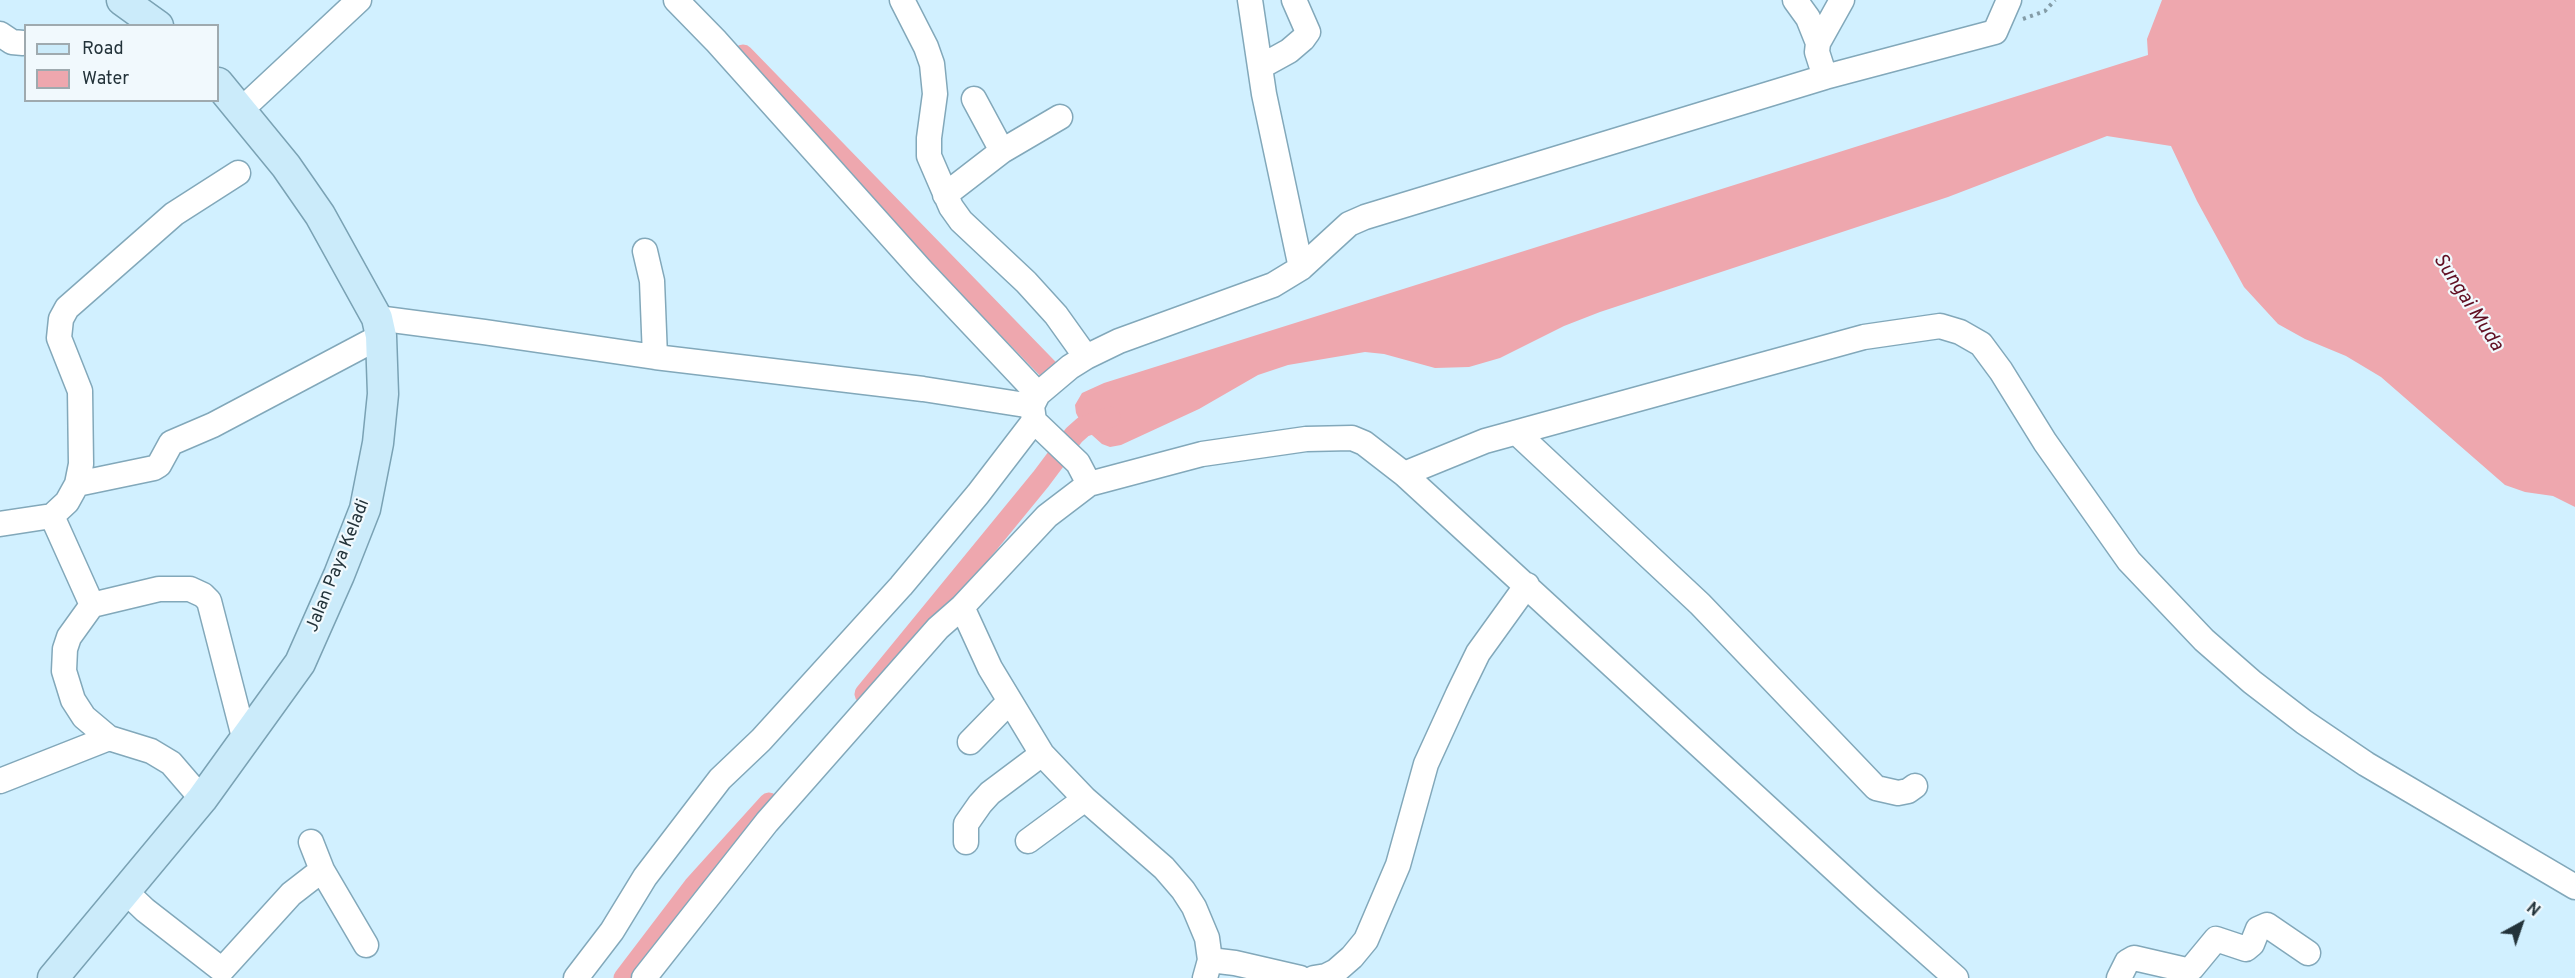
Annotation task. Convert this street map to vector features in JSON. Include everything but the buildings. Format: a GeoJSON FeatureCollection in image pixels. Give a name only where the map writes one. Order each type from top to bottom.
{"type":"FeatureCollection","features":[{"type":"Feature","properties":{"kind":"main road"},"geometry":{"type":"LineString","coordinates":[[122,0],[155,24]]}},
{"type":"Feature","properties":{"kind":"main road","name":"Jalan Paya Keladi"},"geometry":{"type":"LineString","coordinates":[[53,978],[202,799],[300,663],[365,509],[378,443],[383,394],[379,327],[320,215],[286,166],[219,84]]}},
{"type":"Feature","properties":{"kind":"street"},"geometry":{"type":"LineString","coordinates":[[240,111],[360,0]]}},
{"type":"Feature","properties":{"kind":"street"},"geometry":{"type":"LineString","coordinates":[[676,0],[716,41],[922,271],[1083,474]]}},
{"type":"Feature","properties":{"kind":"street"},"geometry":{"type":"LineString","coordinates":[[1250,0],[1260,67],[1301,268]]}},
{"type":"Feature","properties":{"kind":"street"},"geometry":{"type":"LineString","coordinates":[[1260,67],[1288,51],[1308,32],[1294,0]]}},
{"type":"Feature","properties":{"kind":"street"},"geometry":{"type":"LineString","coordinates":[[1795,0],[1808,18],[1818,43]]}},
{"type":"Feature","properties":{"kind":"street"},"geometry":{"type":"LineString","coordinates":[[1825,77],[1817,52],[1818,43],[1842,0]]}},
{"type":"Feature","properties":{"kind":"street"},"geometry":{"type":"LineString","coordinates":[[576,978],[612,931],[645,877],[720,779],[761,741],[901,586],[978,494],[1070,366],[1119,341],[1273,285],[1301,268],[1335,235],[1365,217],[1825,77],[1995,32],[2009,0]]}},
{"type":"Feature","properties":{"kind":"street"},"geometry":{"type":"LineString","coordinates":[[914,5],[932,64],[934,94],[929,156],[945,195],[961,221],[1026,282],[1056,315],[1086,357]]}},
{"type":"Feature","properties":{"kind":"street"},"geometry":{"type":"LineString","coordinates":[[0,34],[12,42],[23,43]]}},
{"type":"Feature","properties":{"kind":"street"},"geometry":{"type":"LineString","coordinates":[[974,99],[1002,151]]}},
{"type":"Feature","properties":{"kind":"street"},"geometry":{"type":"LineString","coordinates":[[945,195],[1002,151],[1060,117]]}},
{"type":"Feature","properties":{"kind":"street"},"geometry":{"type":"LineString","coordinates":[[0,524],[52,516],[67,502],[77,484],[81,464],[80,391],[59,338],[61,319],[67,308],[174,214],[238,173]]}},
{"type":"Feature","properties":{"kind":"street"},"geometry":{"type":"LineString","coordinates":[[645,251],[652,281],[655,357]]}},
{"type":"Feature","properties":{"kind":"street"},"geometry":{"type":"LineString","coordinates":[[1404,474],[1485,441],[1864,337],[1940,326],[1960,332],[1981,344],[2001,371],[2045,442],[2129,561],[2212,647],[2287,709],[2357,758],[2575,887]]}},
{"type":"Feature","properties":{"kind":"street"},"geometry":{"type":"LineString","coordinates":[[77,484],[154,468],[159,465],[171,443],[213,425],[379,327],[484,332],[655,357],[922,389],[1037,414]]}},
{"type":"Feature","properties":{"kind":"street"},"geometry":{"type":"LineString","coordinates":[[1517,434],[1700,604],[1876,788],[1898,793],[1916,786]]}},
{"type":"Feature","properties":{"kind":"street"},"geometry":{"type":"LineString","coordinates":[[644,978],[767,822],[938,628],[962,607],[1083,474],[1305,439],[1352,438],[1364,443],[1404,474],[1956,978]]}},
{"type":"Feature","properties":{"kind":"street"},"geometry":{"type":"LineString","coordinates":[[52,516],[92,605]]}},
{"type":"Feature","properties":{"kind":"street"},"geometry":{"type":"LineString","coordinates":[[1314,978],[1336,971],[1366,940],[1398,865],[1426,764],[1453,704],[1478,653],[1527,585]]}},
{"type":"Feature","properties":{"kind":"street"},"geometry":{"type":"LineString","coordinates":[[202,799],[171,763],[151,751],[109,738],[84,717],[73,700],[64,671],[65,649],[69,637],[92,605],[159,589],[190,589],[203,595],[209,601],[245,741]]}},
{"type":"Feature","properties":{"kind":"street"},"geometry":{"type":"LineString","coordinates":[[962,607],[1009,702],[1042,754],[1085,799],[1164,868],[1183,890],[1207,938],[1207,969],[1235,963],[1300,978]]}},
{"type":"Feature","properties":{"kind":"street"},"geometry":{"type":"LineString","coordinates":[[970,742],[1009,702]]}},
{"type":"Feature","properties":{"kind":"street"},"geometry":{"type":"LineString","coordinates":[[0,781],[109,738]]}},
{"type":"Feature","properties":{"kind":"street"},"geometry":{"type":"LineString","coordinates":[[966,842],[966,824],[980,804],[990,793],[1042,754]]}},
{"type":"Feature","properties":{"kind":"street"},"geometry":{"type":"LineString","coordinates":[[1028,841],[1085,799]]}},
{"type":"Feature","properties":{"kind":"street"},"geometry":{"type":"LineString","coordinates":[[311,842],[322,870],[366,945]]}},
{"type":"Feature","properties":{"kind":"street"},"geometry":{"type":"LineString","coordinates":[[125,891],[224,974],[291,894],[322,870]]}},
{"type":"Feature","properties":{"kind":"street"},"geometry":{"type":"LineString","coordinates":[[2118,978],[2127,962],[2134,958],[2186,970],[2192,968],[2216,939],[2246,949],[2252,944],[2258,929],[2267,925],[2307,953]]}},
{"type":"Feature","properties":{"kind":"water","name":"Sungai Muda"},"geometry":{"type":"Polygon","coordinates":[[[2162,0],[2575,0],[2575,507],[2553,496],[2525,492],[2505,485],[2381,377],[2346,356],[2305,339],[2278,324],[2244,287],[2197,201],[2171,146],[2107,136],[1948,197],[1600,312],[1564,326],[1500,358],[1469,367],[1435,368],[1384,354],[1365,352],[1288,365],[1258,375],[1199,409],[1121,445],[1110,447],[1102,444],[1083,427],[1076,413],[1075,405],[1082,393],[1104,383],[2148,55],[2147,39],[2162,0]]]}},
{"type":"Feature","properties":{"kind":"waterway"},"geometry":{"type":"LineString","coordinates":[[743,55],[1049,370]]}},
{"type":"Feature","properties":{"kind":"waterway"},"geometry":{"type":"LineString","coordinates":[[865,694],[1041,479],[1074,435],[1083,427],[1110,417]]}},
{"type":"Feature","properties":{"kind":"waterway"},"geometry":{"type":"LineString","coordinates":[[624,978],[694,886],[769,803]]}}]}
